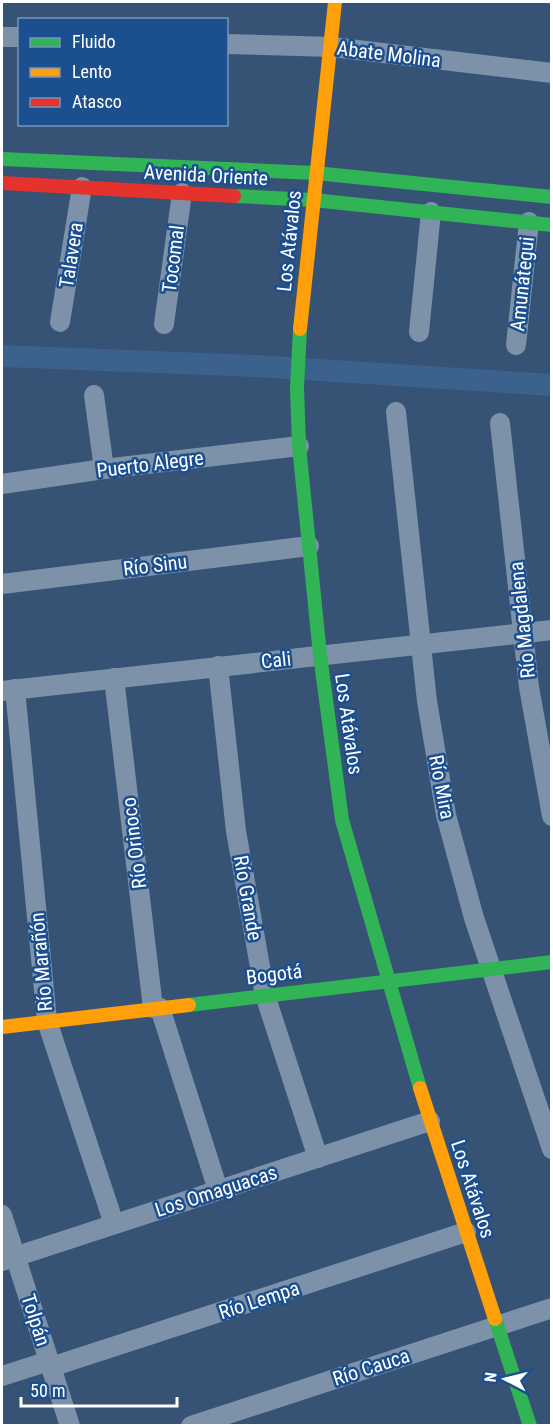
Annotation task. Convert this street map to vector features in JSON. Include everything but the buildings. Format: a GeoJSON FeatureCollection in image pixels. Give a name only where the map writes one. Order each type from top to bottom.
{"type":"FeatureCollection","features":[{"type":"Feature","properties":{"kind":"street","name":"Los Atávalos"},"geometry":{"type":"LineString","coordinates":[[335,2],[332,47],[315,173],[298,344],[299,446],[320,655],[342,820],[430,1121],[530,1425]]}},
{"type":"Feature","properties":{"kind":"street"},"geometry":{"type":"LineString","coordinates":[[2,37],[18,37]]}},
{"type":"Feature","properties":{"kind":"street","name":"Abate Molina"},"geometry":{"type":"LineString","coordinates":[[228,44],[332,47],[552,73]]}},
{"type":"Feature","properties":{"kind":"street","name":"Avenida Oriente"},"geometry":{"type":"LineString","coordinates":[[2,159],[315,173],[552,197]]}},
{"type":"Feature","properties":{"kind":"street","name":"Avenida Oriente"},"geometry":{"type":"LineString","coordinates":[[2,183],[313,200],[552,225]]}},
{"type":"Feature","properties":{"kind":"street","name":"Talavera"},"geometry":{"type":"LineString","coordinates":[[60,322],[82,187]]}},
{"type":"Feature","properties":{"kind":"street","name":"Tocomal"},"geometry":{"type":"LineString","coordinates":[[165,324],[182,193]]}},
{"type":"Feature","properties":{"kind":"street"},"geometry":{"type":"LineString","coordinates":[[419,332],[431,212]]}},
{"type":"Feature","properties":{"kind":"street","name":"Amunátegui"},"geometry":{"type":"LineString","coordinates":[[516,345],[529,222]]}},
{"type":"Feature","properties":{"kind":"street"},"geometry":{"type":"LineString","coordinates":[[94,395],[104,469]]}},
{"type":"Feature","properties":{"kind":"street","name":"Río Mira"},"geometry":{"type":"LineString","coordinates":[[396,412],[435,759],[446,815],[474,918],[552,1149]]}},
{"type":"Feature","properties":{"kind":"street","name":"Río Magdalena"},"geometry":{"type":"LineString","coordinates":[[500,423],[537,741],[552,816]]}},
{"type":"Feature","properties":{"kind":"street","name":"Puerto Alegre"},"geometry":{"type":"LineString","coordinates":[[2,484],[104,469],[299,446]]}},
{"type":"Feature","properties":{"kind":"street","name":"Río Sinu"},"geometry":{"type":"LineString","coordinates":[[2,584],[309,546]]}},
{"type":"Feature","properties":{"kind":"street","name":"Cali"},"geometry":{"type":"LineString","coordinates":[[8,690],[552,630]]}},
{"type":"Feature","properties":{"kind":"street","name":"Río Grande"},"geometry":{"type":"LineString","coordinates":[[218,666],[236,831],[265,995],[318,1158]]}},
{"type":"Feature","properties":{"kind":"street","name":"Río Orinoco"},"geometry":{"type":"LineString","coordinates":[[114,678],[157,1008],[218,1190]]}},
{"type":"Feature","properties":{"kind":"street","name":"Río Marañón"},"geometry":{"type":"LineString","coordinates":[[8,690],[47,1021],[114,1224]]}},
{"type":"Feature","properties":{"kind":"street","name":"Bogotá"},"geometry":{"type":"LineString","coordinates":[[2,1027],[552,962]]}},
{"type":"Feature","properties":{"kind":"street","name":"Los Omaguacas"},"geometry":{"type":"LineString","coordinates":[[8,1259],[430,1121]]}},
{"type":"Feature","properties":{"kind":"street","name":"Tolpán"},"geometry":{"type":"LineString","coordinates":[[2,1215],[8,1259],[50,1364],[70,1425]]}},
{"type":"Feature","properties":{"kind":"street","name":"Río Lempa"},"geometry":{"type":"LineString","coordinates":[[2,1376],[50,1364],[466,1232]]}},
{"type":"Feature","properties":{"kind":"street","name":"Río Cauca"},"geometry":{"type":"LineString","coordinates":[[191,1425],[552,1308]]}},
{"type":"Feature","properties":{"kind":"waterway"},"geometry":{"type":"LineString","coordinates":[[2,356],[257,366],[552,385]]}},
{"type":"Feature","properties":{"kind":"traffic: fast"},"geometry":{"type":"LineString","coordinates":[[2,159],[315,173],[552,197]]}},
{"type":"Feature","properties":{"kind":"traffic: fast"},"geometry":{"type":"LineString","coordinates":[[234,196],[313,200],[552,225]]}},
{"type":"Feature","properties":{"kind":"traffic: fast"},"geometry":{"type":"LineString","coordinates":[[300,329],[297,388],[299,446],[320,655],[342,820],[420,1088]]}},
{"type":"Feature","properties":{"kind":"traffic: fast"},"geometry":{"type":"LineString","coordinates":[[189,1005],[552,962]]}},
{"type":"Feature","properties":{"kind":"traffic: fast"},"geometry":{"type":"LineString","coordinates":[[495,1319],[530,1426]]}},
{"type":"Feature","properties":{"kind":"traffic: slow"},"geometry":{"type":"LineString","coordinates":[[300,329],[335,2]]}},
{"type":"Feature","properties":{"kind":"traffic: slow"},"geometry":{"type":"LineString","coordinates":[[2,1027],[189,1005]]}},
{"type":"Feature","properties":{"kind":"traffic: slow"},"geometry":{"type":"LineString","coordinates":[[420,1088],[495,1319]]}},
{"type":"Feature","properties":{"kind":"traffic: jam"},"geometry":{"type":"LineString","coordinates":[[2,183],[234,196]]}}]}
